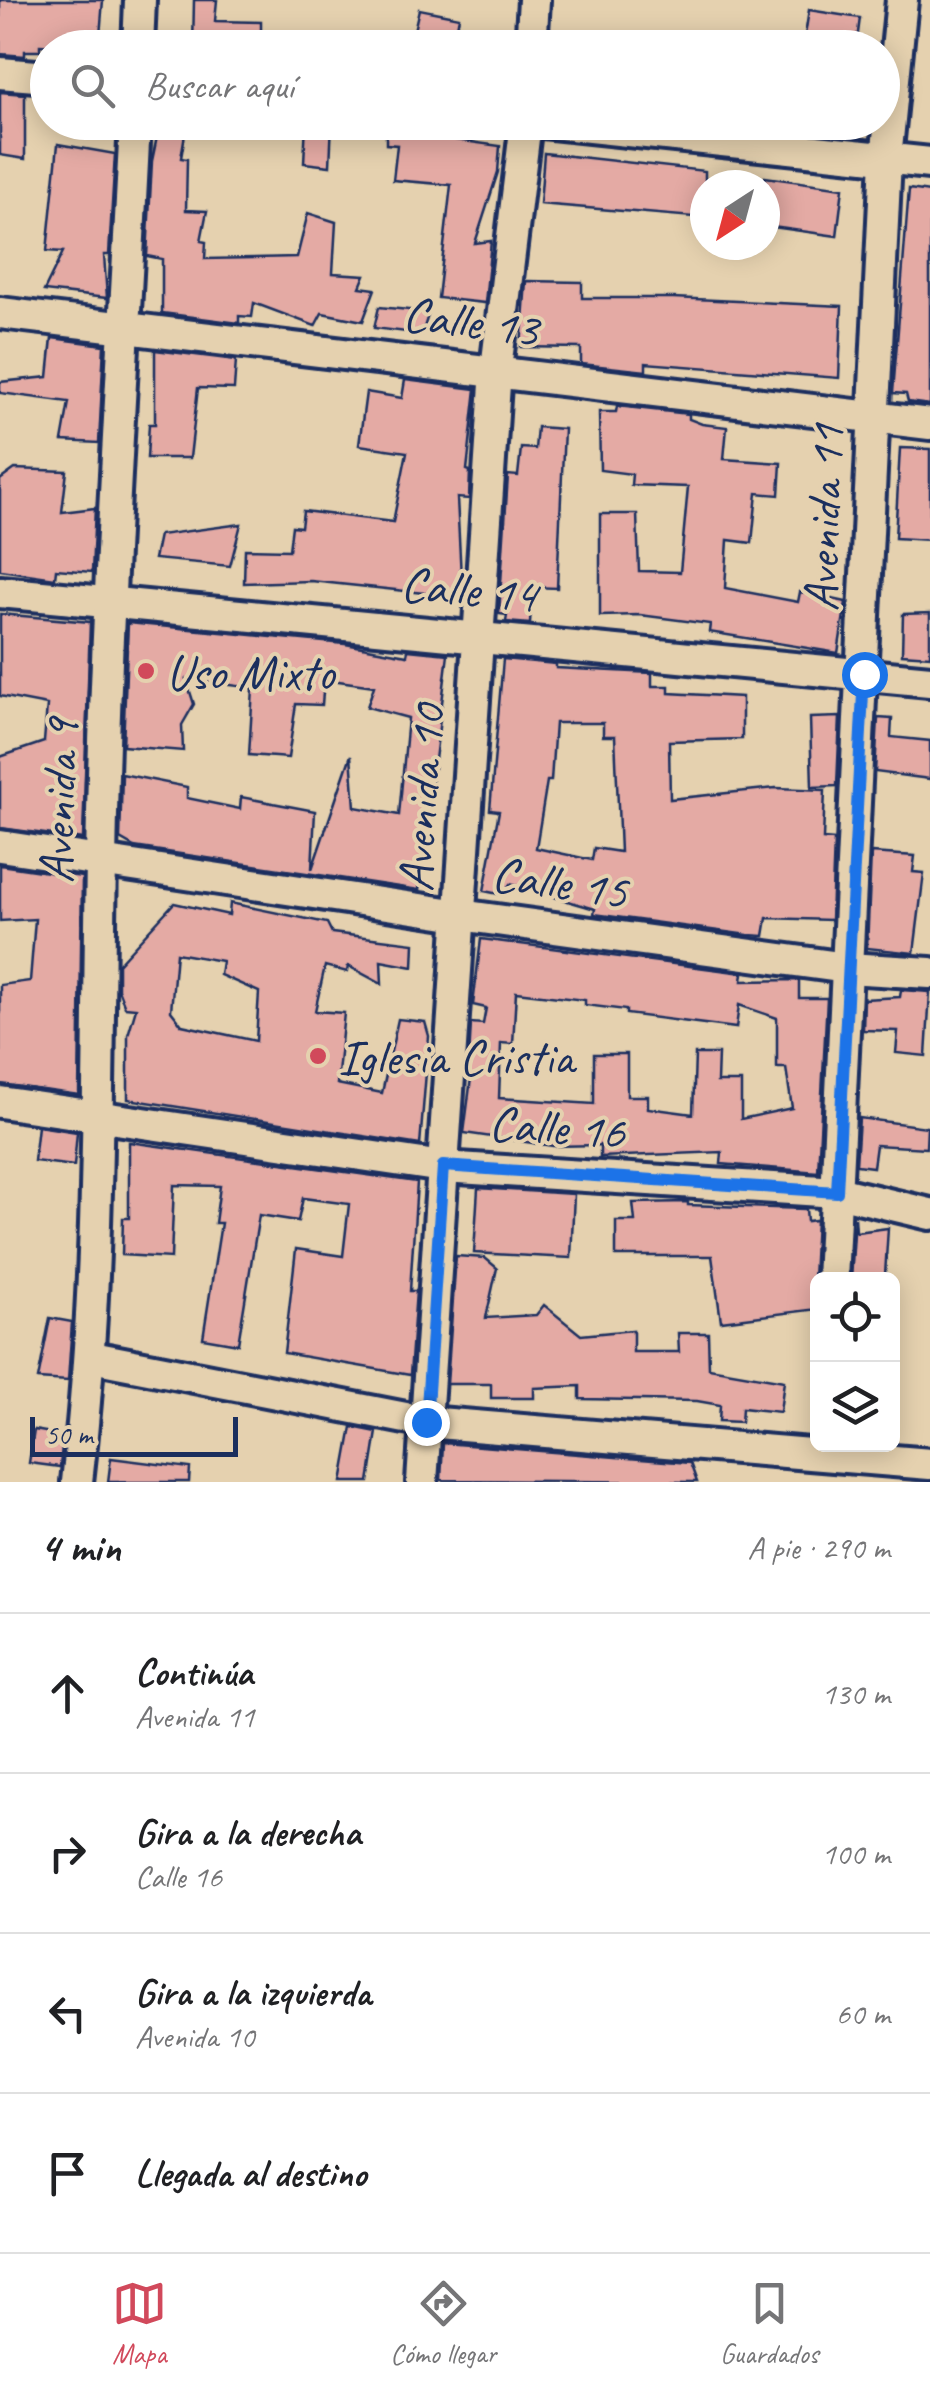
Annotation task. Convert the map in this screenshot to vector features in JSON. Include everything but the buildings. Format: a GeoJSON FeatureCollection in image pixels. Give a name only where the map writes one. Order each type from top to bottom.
{"type":"FeatureCollection","features":[{"type":"Feature","properties":{"kind":"street"},"geometry":{"type":"LineString","coordinates":[[139,30],[140,0]]}},
{"type":"Feature","properties":{"kind":"street"},"geometry":{"type":"LineString","coordinates":[[532,30],[534,0]]}},
{"type":"Feature","properties":{"kind":"street","name":"Avenida 11"},"geometry":{"type":"LineString","coordinates":[[899,30],[902,0]]}},
{"type":"Feature","properties":{"kind":"street"},"geometry":{"type":"LineString","coordinates":[[0,74],[30,76]]}},
{"type":"Feature","properties":{"kind":"street","name":"Avenida 9"},"geometry":{"type":"LineString","coordinates":[[77,1482],[92,1357],[101,1116],[100,861],[133,140]]}},
{"type":"Feature","properties":{"kind":"street","name":"Avenida 10"},"geometry":{"type":"LineString","coordinates":[[422,1482],[496,370],[524,140]]}},
{"type":"Feature","properties":{"kind":"street"},"geometry":{"type":"LineString","coordinates":[[710,140],[930,164]]}},
{"type":"Feature","properties":{"kind":"street","name":"Avenida 11"},"geometry":{"type":"LineString","coordinates":[[832,1272],[888,140]]}},
{"type":"Feature","properties":{"kind":"street","name":"Calle 13"},"geometry":{"type":"LineString","coordinates":[[0,313],[930,424]]}},
{"type":"Feature","properties":{"kind":"street","name":"Calle 14"},"geometry":{"type":"LineString","coordinates":[[0,592],[930,682]]}},
{"type":"Feature","properties":{"kind":"street","name":"Calle 15"},"geometry":{"type":"LineString","coordinates":[[0,846],[460,916],[847,968],[930,973]]}},
{"type":"Feature","properties":{"kind":"street","name":"Calle 16"},"geometry":{"type":"LineString","coordinates":[[0,1102],[443,1166],[837,1192],[930,1214]]}},
{"type":"Feature","properties":{"kind":"street"},"geometry":{"type":"LineString","coordinates":[[92,1357],[426,1422],[930,1464]]}},
{"type":"Feature","properties":{"kind":"place","name":"Uso Mixto"},"geometry":{"type":"Point","coordinates":[146,671]}},
{"type":"Feature","properties":{"kind":"place","name":"Iglesia Cristia"},"geometry":{"type":"Point","coordinates":[318,1056]}},
{"type":"Feature","properties":{"kind":"route"},"geometry":{"type":"LineString","coordinates":[[426,1422],[443,1166],[837,1192],[864,674]]}}]}
